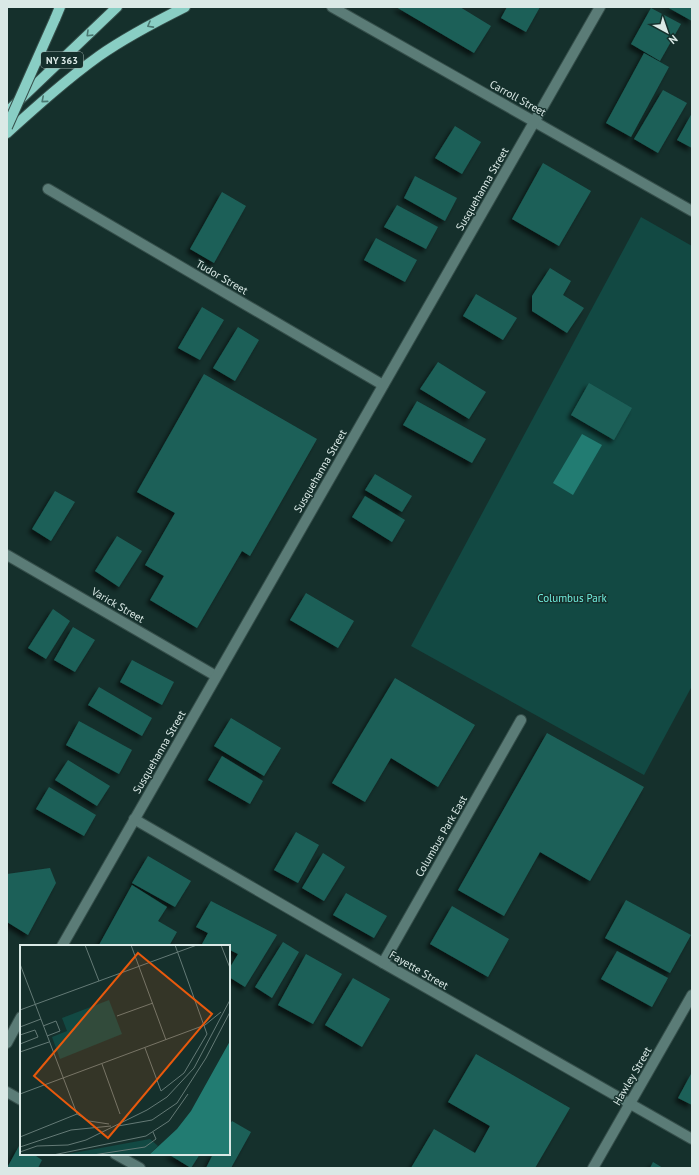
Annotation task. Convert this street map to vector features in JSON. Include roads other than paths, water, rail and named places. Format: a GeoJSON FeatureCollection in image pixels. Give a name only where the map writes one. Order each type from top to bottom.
{"type":"FeatureCollection","features":[{"type":"Feature","properties":{"kind":"main road","name":"NY 363"},"geometry":{"type":"LineString","coordinates":[[7,127],[60,7]]}},
{"type":"Feature","properties":{"kind":"main road","name":"NY 363"},"geometry":{"type":"LineString","coordinates":[[7,112],[117,7]]}},
{"type":"Feature","properties":{"kind":"main road"},"geometry":{"type":"LineString","coordinates":[[7,133],[100,55],[138,32],[185,7]]}},
{"type":"Feature","properties":{"kind":"street","name":"Carroll Street"},"geometry":{"type":"LineString","coordinates":[[332,7],[692,211]]}},
{"type":"Feature","properties":{"kind":"street","name":"Susquehanna Street"},"geometry":{"type":"LineString","coordinates":[[63,945],[600,7]]}},
{"type":"Feature","properties":{"kind":"street","name":"Tudor Street"},"geometry":{"type":"LineString","coordinates":[[48,189],[383,385]]}},
{"type":"Feature","properties":{"kind":"street","name":"Varick Street"},"geometry":{"type":"LineString","coordinates":[[7,555],[216,676]]}},
{"type":"Feature","properties":{"kind":"street","name":"Columbus Park East"},"geometry":{"type":"LineString","coordinates":[[383,963],[521,720]]}},
{"type":"Feature","properties":{"kind":"street","name":"Fayette Street"},"geometry":{"type":"LineString","coordinates":[[134,819],[692,1139]]}},
{"type":"Feature","properties":{"kind":"street","name":"Hawley Street"},"geometry":{"type":"LineString","coordinates":[[593,1168],[692,995]]}},
{"type":"Feature","properties":{"kind":"street"},"geometry":{"type":"LineString","coordinates":[[7,1043],[20,1019]]}},
{"type":"Feature","properties":{"kind":"street"},"geometry":{"type":"LineString","coordinates":[[7,1092],[20,1099]]}},
{"type":"Feature","properties":{"kind":"street"},"geometry":{"type":"LineString","coordinates":[[117,1155],[140,1168]]}},
{"type":"Feature","properties":{"kind":"park label","name":"Columbus Park"},"geometry":{"type":"Point","coordinates":[572,598]}}]}
